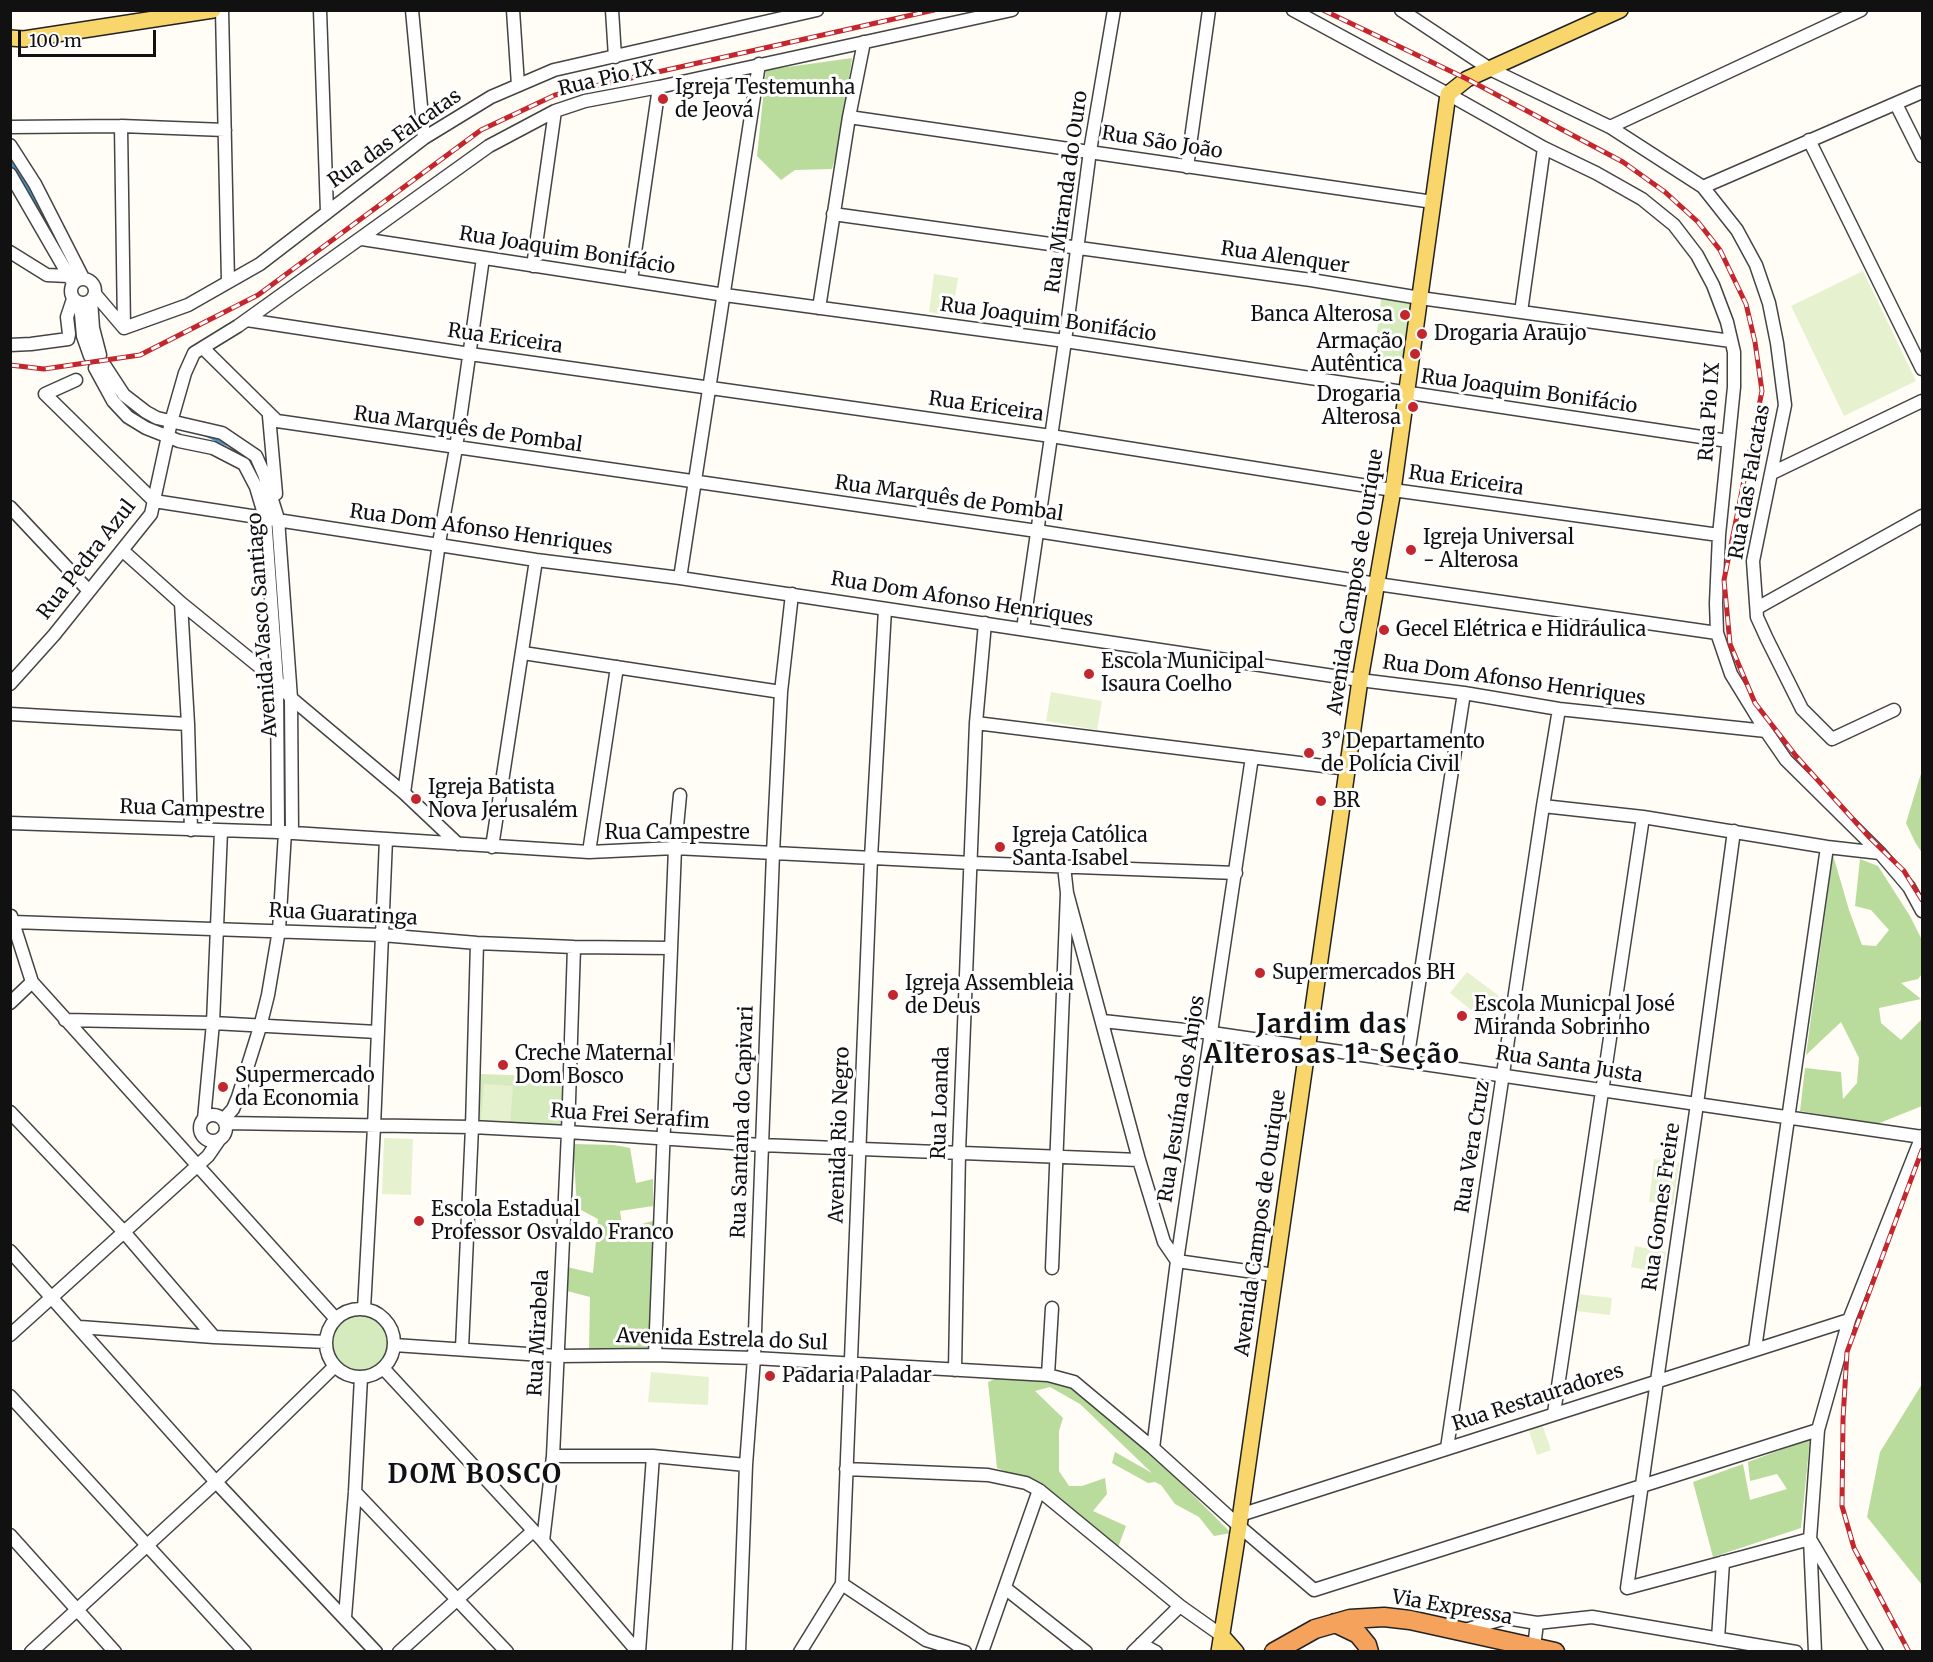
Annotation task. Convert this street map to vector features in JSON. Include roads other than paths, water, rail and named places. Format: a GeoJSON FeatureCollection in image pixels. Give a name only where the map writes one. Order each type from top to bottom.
{"type":"FeatureCollection","features":[{"type":"Feature","properties":{"kind":"highway","name":"Via Expressa"},"geometry":{"type":"LineString","coordinates":[[1274,1652],[1316,1629],[1350,1619],[1384,1617],[1410,1620],[1555,1652]]}},
{"type":"Feature","properties":{"kind":"highway"},"geometry":{"type":"LineString","coordinates":[[1335,1623],[1358,1634],[1370,1652]]}},
{"type":"Feature","properties":{"kind":"main road"},"geometry":{"type":"LineString","coordinates":[[10,38],[24,39],[213,10]]}},
{"type":"Feature","properties":{"kind":"main road"},"geometry":{"type":"LineString","coordinates":[[1448,94],[1467,79],[1620,10]]}},
{"type":"Feature","properties":{"kind":"main road","name":"Avenida Campos de Ourique"},"geometry":{"type":"LineString","coordinates":[[1219,1652],[1240,1520],[1360,680],[1393,490],[1448,94]]}},
{"type":"Feature","properties":{"kind":"main road"},"geometry":{"type":"LineString","coordinates":[[1221,1635],[1236,1652]]}},
{"type":"Feature","properties":{"kind":"street"},"geometry":{"type":"LineString","coordinates":[[222,10],[228,281]]}},
{"type":"Feature","properties":{"kind":"street"},"geometry":{"type":"LineString","coordinates":[[320,10],[327,212]]}},
{"type":"Feature","properties":{"kind":"street"},"geometry":{"type":"LineString","coordinates":[[412,10],[424,138]]}},
{"type":"Feature","properties":{"kind":"street"},"geometry":{"type":"LineString","coordinates":[[513,10],[518,86]]}},
{"type":"Feature","properties":{"kind":"street"},"geometry":{"type":"LineString","coordinates":[[612,10],[615,57]]}},
{"type":"Feature","properties":{"kind":"street","name":"Rua das Falcatas"},"geometry":{"type":"LineString","coordinates":[[124,328],[188,305],[260,264],[424,138],[491,97],[554,70],[818,10]]}},
{"type":"Feature","properties":{"kind":"street","name":"Rua Pio IX"},"geometry":{"type":"LineString","coordinates":[[203,348],[247,320],[489,146],[555,111],[585,101],[660,87],[1012,10]]}},
{"type":"Feature","properties":{"kind":"street","name":"Rua Miranda do Ouro"},"geometry":{"type":"LineString","coordinates":[[1023,629],[1090,151],[1114,10]]}},
{"type":"Feature","properties":{"kind":"street"},"geometry":{"type":"LineString","coordinates":[[1187,167],[1209,10]]}},
{"type":"Feature","properties":{"kind":"street","name":"Rua Pio IX"},"geometry":{"type":"LineString","coordinates":[[1293,10],[1642,200],[1674,225],[1697,255],[1713,285],[1727,322],[1734,352],[1734,387],[1719,535],[1716,603],[1718,633],[1731,674],[1786,760],[1880,853],[1909,887],[1923,911]]}},
{"type":"Feature","properties":{"kind":"street","name":"Rua das Falcatas"},"geometry":{"type":"LineString","coordinates":[[1401,10],[1490,69],[1610,127],[1703,188],[1737,230],[1756,265],[1769,303],[1785,405],[1753,561],[1757,617],[1802,709],[1832,739],[1894,710]]}},
{"type":"Feature","properties":{"kind":"street"},"geometry":{"type":"LineString","coordinates":[[1610,127],[1861,10]]}},
{"type":"Feature","properties":{"kind":"street"},"geometry":{"type":"LineString","coordinates":[[819,308],[849,117],[864,42]]}},
{"type":"Feature","properties":{"kind":"street"},"geometry":{"type":"LineString","coordinates":[[680,578],[759,64]]}},
{"type":"Feature","properties":{"kind":"street"},"geometry":{"type":"LineString","coordinates":[[631,280],[660,87]]}},
{"type":"Feature","properties":{"kind":"street"},"geometry":{"type":"LineString","coordinates":[[1703,188],[1923,92]]}},
{"type":"Feature","properties":{"kind":"street"},"geometry":{"type":"LineString","coordinates":[[1896,104],[1923,156]]}},
{"type":"Feature","properties":{"kind":"street"},"geometry":{"type":"LineString","coordinates":[[533,266],[555,111]]}},
{"type":"Feature","properties":{"kind":"street","name":"Rua São João"},"geometry":{"type":"LineString","coordinates":[[849,117],[1433,202]]}},
{"type":"Feature","properties":{"kind":"street"},"geometry":{"type":"LineString","coordinates":[[10,127],[121,126],[225,130]]}},
{"type":"Feature","properties":{"kind":"street"},"geometry":{"type":"LineString","coordinates":[[121,126],[124,328]]}},
{"type":"Feature","properties":{"kind":"street"},"geometry":{"type":"LineString","coordinates":[[1809,140],[1923,369]]}},
{"type":"Feature","properties":{"kind":"street","name":"Avenida Vasco Santiago"},"geometry":{"type":"LineString","coordinates":[[10,145],[35,184],[74,279],[70,291],[85,299]]}},
{"type":"Feature","properties":{"kind":"street"},"geometry":{"type":"LineString","coordinates":[[1521,312],[1544,148]]}},
{"type":"Feature","properties":{"kind":"street","name":"Avenida Vasco Santiago"},"geometry":{"type":"LineString","coordinates":[[10,174],[74,279]]}},
{"type":"Feature","properties":{"kind":"street","name":"Rua Alenquer"},"geometry":{"type":"LineString","coordinates":[[833,214],[1731,341]]}},
{"type":"Feature","properties":{"kind":"street","name":"Rua Joaquim Bonifácio"},"geometry":{"type":"LineString","coordinates":[[362,238],[725,296],[1065,341],[1728,441]]}},
{"type":"Feature","properties":{"kind":"street"},"geometry":{"type":"LineString","coordinates":[[10,252],[47,275],[74,279]]}},
{"type":"Feature","properties":{"kind":"street"},"geometry":{"type":"LineString","coordinates":[[404,794],[439,543],[456,448],[483,258]]}},
{"type":"Feature","properties":{"kind":"street","name":"Avenida Vasco Santiago"},"geometry":{"type":"LineString","coordinates":[[74,279],[87,279],[93,285],[85,299],[83,336],[98,361],[124,395],[157,418],[222,433],[256,456],[278,519],[291,698],[279,930],[260,1027],[233,1109],[224,1122]]}},
{"type":"Feature","properties":{"kind":"street"},"geometry":{"type":"LineString","coordinates":[[10,345],[68,339],[67,316],[85,299],[124,328]]}},
{"type":"Feature","properties":{"kind":"street","name":"Rua Ericeira"},"geometry":{"type":"LineString","coordinates":[[247,320],[470,354],[1051,436],[1393,490],[1719,535]]}},
{"type":"Feature","properties":{"kind":"street","name":"Rua Marquês de Pombal"},"geometry":{"type":"LineString","coordinates":[[203,348],[269,416],[277,421],[1718,633]]}},
{"type":"Feature","properties":{"kind":"street","name":"Rua Pedra Azul"},"geometry":{"type":"LineString","coordinates":[[13,676],[89,591],[151,514],[171,422],[185,373],[194,353],[203,348]]}},
{"type":"Feature","properties":{"kind":"street","name":"Avenida Vasco Santiago"},"geometry":{"type":"LineString","coordinates":[[98,361],[113,401],[128,417],[168,437],[213,448],[244,464],[256,487],[266,517],[285,832]]}},
{"type":"Feature","properties":{"kind":"street"},"geometry":{"type":"LineString","coordinates":[[76,380],[45,394],[154,501]]}},
{"type":"Feature","properties":{"kind":"street"},"geometry":{"type":"LineString","coordinates":[[1772,473],[1923,401]]}},
{"type":"Feature","properties":{"kind":"street"},"geometry":{"type":"LineString","coordinates":[[269,416],[278,519]]}},
{"type":"Feature","properties":{"kind":"street"},"geometry":{"type":"LineString","coordinates":[[256,456],[261,456],[272,448]]}},
{"type":"Feature","properties":{"kind":"street","name":"Rua Dom Afonso Henriques"},"geometry":{"type":"LineString","coordinates":[[154,501],[439,543],[536,560],[792,594],[1559,709],[1766,731]]}},
{"type":"Feature","properties":{"kind":"street"},"geometry":{"type":"LineString","coordinates":[[10,507],[89,591]]}},
{"type":"Feature","properties":{"kind":"street"},"geometry":{"type":"LineString","coordinates":[[1756,608],[1923,516]]}},
{"type":"Feature","properties":{"kind":"street"},"geometry":{"type":"LineString","coordinates":[[122,550],[181,603],[277,681],[291,698],[404,794],[458,844]]}},
{"type":"Feature","properties":{"kind":"street"},"geometry":{"type":"LineString","coordinates":[[492,847],[536,560]]}},
{"type":"Feature","properties":{"kind":"street","name":"Rua Santana do Capivari"},"geometry":{"type":"LineString","coordinates":[[739,1652],[746,1465],[754,1358],[772,853],[781,692],[792,594]]}},
{"type":"Feature","properties":{"kind":"street"},"geometry":{"type":"LineString","coordinates":[[181,603],[191,830]]}},
{"type":"Feature","properties":{"kind":"street","name":"Avenida Rio Negro"},"geometry":{"type":"LineString","coordinates":[[800,1652],[842,1584],[852,1364],[858,1150],[885,609]]}},
{"type":"Feature","properties":{"kind":"street","name":"Rua Loanda"},"geometry":{"type":"LineString","coordinates":[[955,1370],[958,1152],[972,863],[976,723],[985,623]]}},
{"type":"Feature","properties":{"kind":"street"},"geometry":{"type":"LineString","coordinates":[[523,653],[781,692]]}},
{"type":"Feature","properties":{"kind":"street"},"geometry":{"type":"LineString","coordinates":[[590,852],[617,667]]}},
{"type":"Feature","properties":{"kind":"street"},"geometry":{"type":"LineString","coordinates":[[1407,1061],[1464,693]]}},
{"type":"Feature","properties":{"kind":"street","name":"Rua Vera Cruz"},"geometry":{"type":"LineString","coordinates":[[1447,1448],[1559,709]]}},
{"type":"Feature","properties":{"kind":"street"},"geometry":{"type":"LineString","coordinates":[[10,714],[188,724]]}},
{"type":"Feature","properties":{"kind":"street"},"geometry":{"type":"LineString","coordinates":[[976,723],[1348,769]]}},
{"type":"Feature","properties":{"kind":"street","name":"Rua Jesuína dos Anjos"},"geometry":{"type":"LineString","coordinates":[[1153,1448],[1252,757]]}},
{"type":"Feature","properties":{"kind":"street"},"geometry":{"type":"LineString","coordinates":[[655,1355],[675,848],[680,795]]}},
{"type":"Feature","properties":{"kind":"street"},"geometry":{"type":"LineString","coordinates":[[1543,806],[1643,817],[1827,847],[1880,853]]}},
{"type":"Feature","properties":{"kind":"street"},"geometry":{"type":"LineString","coordinates":[[1554,1413],[1643,817]]}},
{"type":"Feature","properties":{"kind":"street","name":"Rua Campestre"},"geometry":{"type":"LineString","coordinates":[[10,823],[285,832],[590,852],[675,848],[1236,873]]}},
{"type":"Feature","properties":{"kind":"street"},"geometry":{"type":"LineString","coordinates":[[199,1164],[204,1138],[200,1126],[204,1119],[213,1023],[220,831]]}},
{"type":"Feature","properties":{"kind":"street","name":"Rua Gomes Freire"},"geometry":{"type":"LineString","coordinates":[[1723,1562],[1627,1588],[1734,831]]}},
{"type":"Feature","properties":{"kind":"street"},"geometry":{"type":"LineString","coordinates":[[364,1309],[386,839]]}},
{"type":"Feature","properties":{"kind":"street"},"geometry":{"type":"LineString","coordinates":[[1755,1349],[1827,847]]}},
{"type":"Feature","properties":{"kind":"street"},"geometry":{"type":"LineString","coordinates":[[1052,1268],[1066,893],[1064,866]]}},
{"type":"Feature","properties":{"kind":"street"},"geometry":{"type":"LineString","coordinates":[[1066,893],[1139,1160],[1164,1242],[1178,1261],[1275,1275]]}},
{"type":"Feature","properties":{"kind":"street"},"geometry":{"type":"LineString","coordinates":[[12,919],[32,982],[199,1164],[336,1319]]}},
{"type":"Feature","properties":{"kind":"street","name":"Rua Guaratinga"},"geometry":{"type":"LineString","coordinates":[[12,919],[382,935],[477,943],[671,948]]}},
{"type":"Feature","properties":{"kind":"street"},"geometry":{"type":"LineString","coordinates":[[462,1348],[472,1127],[477,943]]}},
{"type":"Feature","properties":{"kind":"street","name":"Rua Mirabela"},"geometry":{"type":"LineString","coordinates":[[543,1541],[553,1456],[574,947]]}},
{"type":"Feature","properties":{"kind":"street"},"geometry":{"type":"LineString","coordinates":[[10,1002],[32,982]]}},
{"type":"Feature","properties":{"kind":"street"},"geometry":{"type":"LineString","coordinates":[[65,1020],[213,1023],[377,1032]]}},
{"type":"Feature","properties":{"kind":"street","name":"Rua Santa Justa"},"geometry":{"type":"LineString","coordinates":[[1103,1022],[1212,1034],[1407,1061],[1922,1137]]}},
{"type":"Feature","properties":{"kind":"street"},"geometry":{"type":"LineString","coordinates":[[10,1112],[124,1232],[214,1337]]}},
{"type":"Feature","properties":{"kind":"street"},"geometry":{"type":"LineString","coordinates":[[10,1335],[199,1164],[224,1135],[224,1122],[216,1116],[204,1119]]}},
{"type":"Feature","properties":{"kind":"street","name":"Rua Frei Serafim"},"geometry":{"type":"LineString","coordinates":[[224,1122],[374,1127],[472,1127],[858,1150],[1139,1160]]}},
{"type":"Feature","properties":{"kind":"street"},"geometry":{"type":"LineString","coordinates":[[1815,1652],[1810,1539],[1818,1430],[1849,1320],[1922,1137]]}},
{"type":"Feature","properties":{"kind":"street"},"geometry":{"type":"LineString","coordinates":[[204,1138],[211,1141],[219,1140]]}},
{"type":"Feature","properties":{"kind":"street"},"geometry":{"type":"LineString","coordinates":[[10,1251],[216,1482],[376,1652]]}},
{"type":"Feature","properties":{"kind":"street"},"geometry":{"type":"LineString","coordinates":[[1048,1375],[1052,1308]]}},
{"type":"Feature","properties":{"kind":"street"},"geometry":{"type":"LineString","coordinates":[[364,1309],[372,1311],[386,1321],[394,1345],[390,1358],[383,1368],[376,1373],[361,1377],[350,1375],[335,1366],[330,1358],[326,1342],[330,1326],[336,1319],[348,1311],[364,1309]]}},
{"type":"Feature","properties":{"kind":"street","name":"Rua Restauradores"},"geometry":{"type":"LineString","coordinates":[[1240,1520],[1447,1448],[1849,1320]]}},
{"type":"Feature","properties":{"kind":"street"},"geometry":{"type":"LineString","coordinates":[[80,1327],[214,1337],[326,1342]]}},
{"type":"Feature","properties":{"kind":"street","name":"Avenida Estrela do Sul"},"geometry":{"type":"LineString","coordinates":[[394,1345],[556,1356],[655,1355],[754,1358],[1048,1375],[1074,1382],[1240,1520],[1314,1590],[1640,1487]]}},
{"type":"Feature","properties":{"kind":"street"},"geometry":{"type":"LineString","coordinates":[[31,1652],[216,1482],[335,1366]]}},
{"type":"Feature","properties":{"kind":"street"},"geometry":{"type":"LineString","coordinates":[[383,1368],[543,1541],[638,1652]]}},
{"type":"Feature","properties":{"kind":"street"},"geometry":{"type":"LineString","coordinates":[[345,1617],[361,1377]]}},
{"type":"Feature","properties":{"kind":"street"},"geometry":{"type":"LineString","coordinates":[[10,1396],[245,1652]]}},
{"type":"Feature","properties":{"kind":"street"},"geometry":{"type":"LineString","coordinates":[[1640,1487],[1818,1430]]}},
{"type":"Feature","properties":{"kind":"street"},"geometry":{"type":"LineString","coordinates":[[553,1456],[653,1456],[746,1465]]}},
{"type":"Feature","properties":{"kind":"street"},"geometry":{"type":"LineString","coordinates":[[638,1652],[653,1456]]}},
{"type":"Feature","properties":{"kind":"street"},"geometry":{"type":"LineString","coordinates":[[846,1469],[988,1475],[1026,1483],[1039,1490],[1180,1606],[1221,1635]]}},
{"type":"Feature","properties":{"kind":"street"},"geometry":{"type":"LineString","coordinates":[[982,1652],[1039,1490]]}},
{"type":"Feature","properties":{"kind":"street"},"geometry":{"type":"LineString","coordinates":[[355,1492],[507,1652]]}},
{"type":"Feature","properties":{"kind":"street"},"geometry":{"type":"LineString","coordinates":[[399,1652],[533,1531]]}},
{"type":"Feature","properties":{"kind":"street"},"geometry":{"type":"LineString","coordinates":[[10,1535],[115,1652]]}},
{"type":"Feature","properties":{"kind":"street"},"geometry":{"type":"LineString","coordinates":[[1718,1639],[1723,1562],[1810,1539]]}},
{"type":"Feature","properties":{"kind":"street"},"geometry":{"type":"LineString","coordinates":[[1810,1539],[1877,1652]]}},
{"type":"Feature","properties":{"kind":"street"},"geometry":{"type":"LineString","coordinates":[[842,1584],[926,1640],[965,1652]]}},
{"type":"Feature","properties":{"kind":"street"},"geometry":{"type":"LineString","coordinates":[[1005,1588],[1086,1652]]}},
{"type":"Feature","properties":{"kind":"street"},"geometry":{"type":"LineString","coordinates":[[1137,1648],[1180,1606]]}},
{"type":"Feature","properties":{"kind":"street"},"geometry":{"type":"LineString","coordinates":[[1463,1631],[1506,1618],[1538,1623],[1592,1617],[1796,1652]]}},
{"type":"Feature","properties":{"kind":"street"},"geometry":{"type":"LineString","coordinates":[[1534,1647],[1538,1623]]}},
{"type":"Feature","properties":{"kind":"street"},"geometry":{"type":"LineString","coordinates":[[919,1652],[926,1640]]}},
{"type":"Feature","properties":{"kind":"street"},"geometry":{"type":"LineString","coordinates":[[1137,1648],[1156,1652]]}},
{"type":"Feature","properties":{"kind":"waterway"},"geometry":{"type":"LineString","coordinates":[[10,161],[28,188],[55,240]]}},
{"type":"Feature","properties":{"kind":"waterway"},"geometry":{"type":"LineString","coordinates":[[205,435],[230,446],[245,459]]}},
{"type":"Feature","properties":{"kind":"waterway"},"geometry":{"type":"LineString","coordinates":[[251,466],[259,478]]}},
{"type":"Feature","properties":{"kind":"waterway"},"geometry":{"type":"LineString","coordinates":[[276,571],[282,671]]}},
{"type":"Feature","properties":{"kind":"waterway"},"geometry":{"type":"LineString","coordinates":[[284,704],[284,783]]}},
{"type":"Feature","properties":{"kind":"railway"},"geometry":{"type":"LineString","coordinates":[[10,365],[44,369],[140,355],[258,295],[481,130],[555,95],[934,10]]}},
{"type":"Feature","properties":{"kind":"railway"},"geometry":{"type":"LineString","coordinates":[[1323,10],[1467,79],[1623,162],[1665,192],[1698,222],[1720,250],[1746,304],[1755,342],[1762,391],[1724,580],[1730,644],[1755,703],[1796,756],[1870,838],[1904,871],[1922,900]]}},
{"type":"Feature","properties":{"kind":"railway"},"geometry":{"type":"LineString","coordinates":[[1909,1652],[1854,1548],[1842,1506],[1843,1419],[1847,1352],[1922,1150]]}},
{"type":"Feature","properties":{"kind":"place","name":"Igreja Testemunha de Jeová"},"geometry":{"type":"Point","coordinates":[663,99]}},
{"type":"Feature","properties":{"kind":"place","name":"Banca Alterosa"},"geometry":{"type":"Point","coordinates":[1405,315]}},
{"type":"Feature","properties":{"kind":"place","name":"Drogaria Araujo"},"geometry":{"type":"Point","coordinates":[1422,334]}},
{"type":"Feature","properties":{"kind":"place","name":"Armação Autêntica"},"geometry":{"type":"Point","coordinates":[1415,354]}},
{"type":"Feature","properties":{"kind":"place","name":"Drogaria Alterosa"},"geometry":{"type":"Point","coordinates":[1413,407]}},
{"type":"Feature","properties":{"kind":"place","name":"Igreja Universal - Alterosa"},"geometry":{"type":"Point","coordinates":[1411,550]}},
{"type":"Feature","properties":{"kind":"place","name":"Gecel Elétrica e Hidráulica"},"geometry":{"type":"Point","coordinates":[1384,630]}},
{"type":"Feature","properties":{"kind":"place","name":"Escola Municipal Isaura Coelho"},"geometry":{"type":"Point","coordinates":[1089,674]}},
{"type":"Feature","properties":{"kind":"place","name":"3° Departamento de Polícia Civil"},"geometry":{"type":"Point","coordinates":[1309,753]}},
{"type":"Feature","properties":{"kind":"place","name":"Igreja Batista Nova Jerusalém"},"geometry":{"type":"Point","coordinates":[416,799]}},
{"type":"Feature","properties":{"kind":"place","name":"BR"},"geometry":{"type":"Point","coordinates":[1321,801]}},
{"type":"Feature","properties":{"kind":"place","name":"Igreja Católica Santa Isabel"},"geometry":{"type":"Point","coordinates":[1000,847]}},
{"type":"Feature","properties":{"kind":"place","name":"Supermercados BH"},"geometry":{"type":"Point","coordinates":[1260,973]}},
{"type":"Feature","properties":{"kind":"place","name":"Igreja Assembleia de Deus"},"geometry":{"type":"Point","coordinates":[893,995]}},
{"type":"Feature","properties":{"kind":"place","name":"Escola Municpal José Miranda Sobrinho"},"geometry":{"type":"Point","coordinates":[1462,1016]}},
{"type":"Feature","properties":{"kind":"place","name":"Creche Maternal Dom Bosco"},"geometry":{"type":"Point","coordinates":[503,1065]}},
{"type":"Feature","properties":{"kind":"place","name":"Supermercado da Economia"},"geometry":{"type":"Point","coordinates":[223,1087]}},
{"type":"Feature","properties":{"kind":"place","name":"Escola Estadual Professor Osvaldo Franco"},"geometry":{"type":"Point","coordinates":[419,1221]}},
{"type":"Feature","properties":{"kind":"place","name":"Padaria Paladar"},"geometry":{"type":"Point","coordinates":[770,1376]}},
{"type":"Feature","properties":{"kind":"district","name":"Jardim das Alterosas 1ª Seção"},"geometry":{"type":"Point","coordinates":[1332,1041]}},
{"type":"Feature","properties":{"kind":"district","name":"DOM BOSCO"},"geometry":{"type":"Point","coordinates":[475,1476]}}]}
